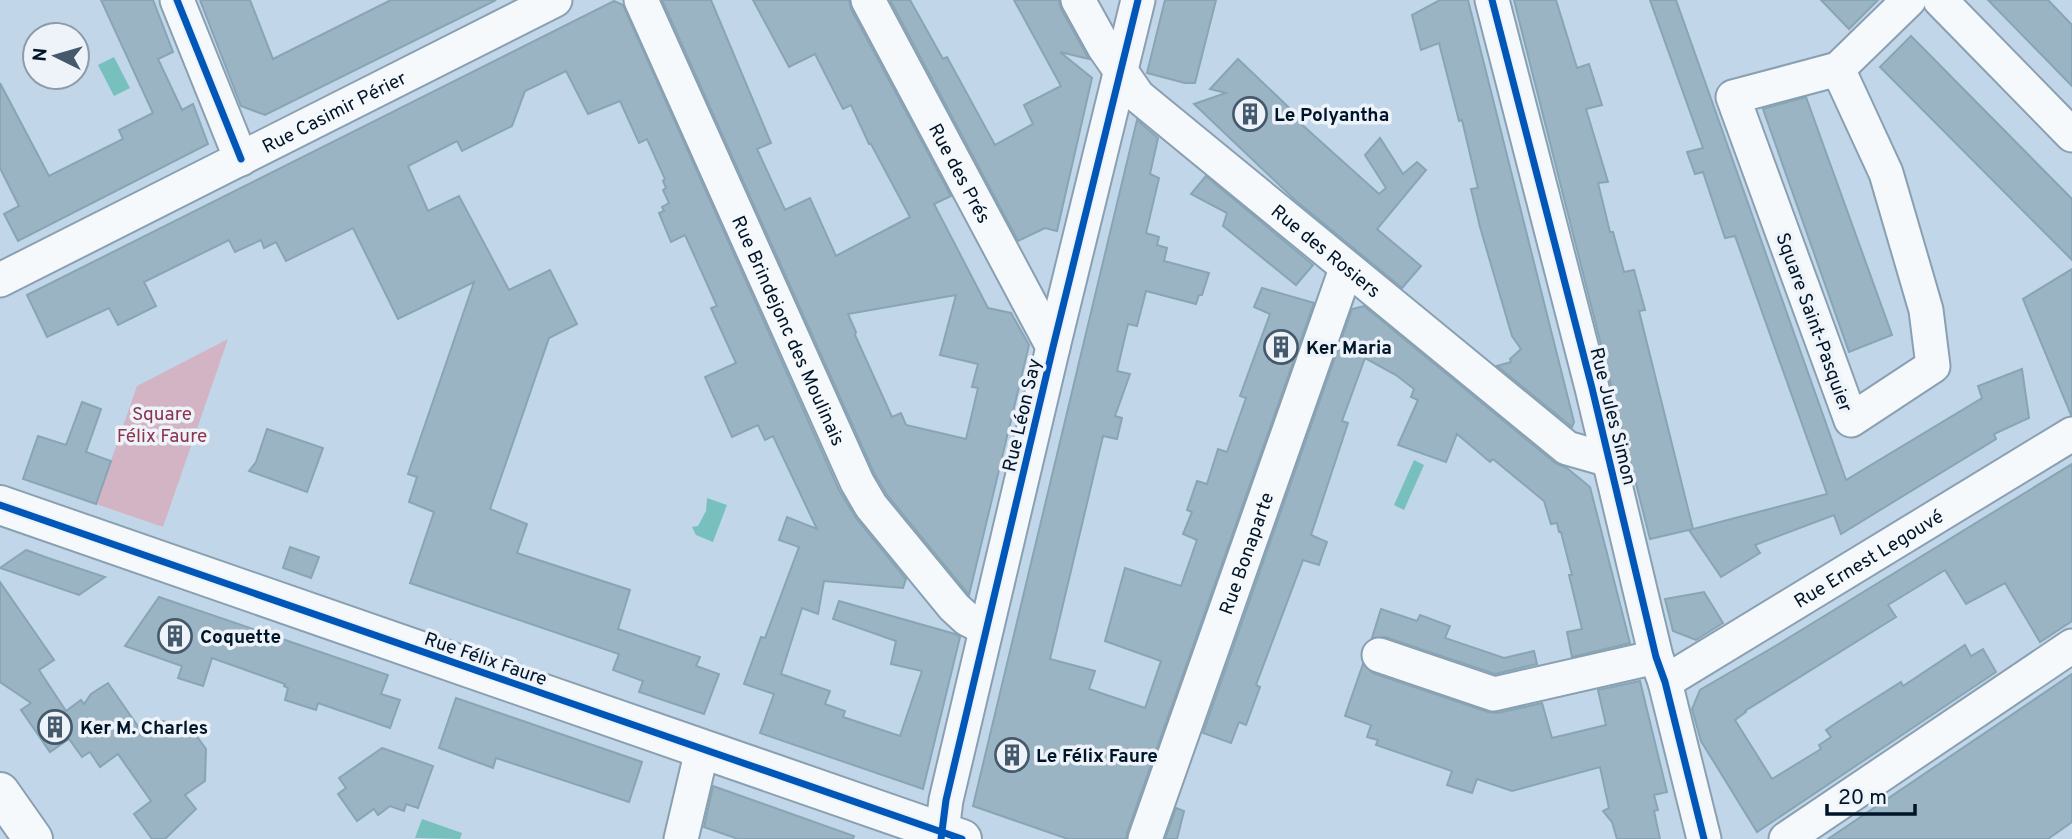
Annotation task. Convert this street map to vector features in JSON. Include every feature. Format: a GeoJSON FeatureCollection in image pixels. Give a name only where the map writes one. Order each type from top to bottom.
{"type":"FeatureCollection","features":[{"type":"Feature","properties":{"kind":"street"},"geometry":{"type":"LineString","coordinates":[[177,0],[241,159]]}},
{"type":"Feature","properties":{"kind":"street","name":"Rue Casimir Périer"},"geometry":{"type":"LineString","coordinates":[[0,280],[555,0]]}},
{"type":"Feature","properties":{"kind":"street","name":"Rue Brindejonc des Moulinais"},"geometry":{"type":"LineString","coordinates":[[641,0],[857,482],[871,506],[954,607],[967,619],[986,629]]}},
{"type":"Feature","properties":{"kind":"street","name":"Rue des Prés"},"geometry":{"type":"LineString","coordinates":[[868,0],[1053,347]]}},
{"type":"Feature","properties":{"kind":"street","name":"Rue des Rosiers"},"geometry":{"type":"LineString","coordinates":[[1078,0],[1104,47],[1138,96],[1567,448],[1609,460]]}},
{"type":"Feature","properties":{"kind":"street","name":"Rue Léon Say"},"geometry":{"type":"LineString","coordinates":[[948,837],[946,800],[1138,0]]}},
{"type":"Feature","properties":{"kind":"street","name":"Rue Jules Simon"},"geometry":{"type":"LineString","coordinates":[[1492,0],[1704,839]]}},
{"type":"Feature","properties":{"kind":"street","name":"Square Saint-Pasquier"},"geometry":{"type":"LineString","coordinates":[[1838,69],[1886,173],[1926,310],[1933,366],[1851,420],[1733,97],[1838,69],[1909,0]]}},
{"type":"Feature","properties":{"kind":"street"},"geometry":{"type":"LineString","coordinates":[[1940,0],[2072,135]]}},
{"type":"Feature","properties":{"kind":"street","name":"Rue Bonaparte"},"geometry":{"type":"LineString","coordinates":[[1145,839],[1346,269]]}},
{"type":"Feature","properties":{"kind":"street","name":"Rue Ernest Legouvé"},"geometry":{"type":"LineString","coordinates":[[1379,655],[1494,694],[1661,669],[2072,434]]}},
{"type":"Feature","properties":{"kind":"street","name":"Rue Félix Faure"},"geometry":{"type":"LineString","coordinates":[[0,505],[948,837]]}},
{"type":"Feature","properties":{"kind":"street"},"geometry":{"type":"LineString","coordinates":[[1786,839],[2072,646]]}},
{"type":"Feature","properties":{"kind":"street"},"geometry":{"type":"LineString","coordinates":[[681,839],[702,750]]}},
{"type":"Feature","properties":{"kind":"street"},"geometry":{"type":"LineString","coordinates":[[0,792],[33,839]]}},
{"type":"Feature","properties":{"kind":"green space","name":"Square Félix Faure"},"geometry":{"type":"Polygon","coordinates":[[[228,339],[163,527],[96,504],[137,386],[228,339]]]}},
{"type":"Feature","properties":{"kind":"shaded area"},"geometry":{"type":"Polygon","coordinates":[[[114,57],[130,88],[114,96],[98,65],[114,57]]]}},
{"type":"Feature","properties":{"kind":"shaded area"},"geometry":{"type":"Polygon","coordinates":[[[1414,460],[1424,465],[1404,510],[1394,505],[1414,460]]]}},
{"type":"Feature","properties":{"kind":"shaded area"},"geometry":{"type":"Polygon","coordinates":[[[707,498],[727,505],[713,542],[696,535],[692,527],[698,526],[706,511],[707,498]]]}},
{"type":"Feature","properties":{"kind":"shaded area"},"geometry":{"type":"Polygon","coordinates":[[[422,819],[462,833],[460,839],[415,838],[422,819]]]}},
{"type":"Feature","properties":{"kind":"building"},"geometry":{"type":"Polygon","coordinates":[[[101,0],[153,0],[173,52],[158,59],[182,110],[193,104],[208,144],[18,241],[4,214],[19,206],[0,168],[0,83],[49,176],[123,139],[119,130],[153,113],[101,0]]]}},
{"type":"Feature","properties":{"kind":"building"},"geometry":{"type":"Polygon","coordinates":[[[200,0],[250,0],[273,59],[391,0],[496,0],[265,115],[241,106],[200,0]]]}},
{"type":"Feature","properties":{"kind":"building"},"geometry":{"type":"Polygon","coordinates":[[[662,0],[711,0],[771,143],[757,149],[785,210],[810,198],[836,256],[910,217],[869,144],[851,105],[843,109],[815,54],[789,67],[753,0],[849,0],[851,9],[951,196],[934,204],[988,308],[1011,313],[1029,345],[969,595],[887,495],[874,473],[662,0]],[[956,295],[848,314],[892,417],[901,413],[906,425],[966,439],[978,388],[972,387],[978,364],[940,355],[956,295]]]}},
{"type":"Feature","properties":{"kind":"building"},"geometry":{"type":"Polygon","coordinates":[[[890,0],[910,0],[943,59],[947,57],[995,145],[1033,124],[1024,105],[1061,86],[1014,0],[1059,0],[1061,9],[1089,59],[1060,52],[1092,78],[1057,231],[1045,228],[1018,241],[890,0]]]}},
{"type":"Feature","properties":{"kind":"building"},"geometry":{"type":"Polygon","coordinates":[[[1165,0],[1216,0],[1195,83],[1147,73],[1165,0]]]}},
{"type":"Feature","properties":{"kind":"building"},"geometry":{"type":"Polygon","coordinates":[[[1440,0],[1468,0],[1574,422],[1572,427],[1497,366],[1511,362],[1510,359],[1521,349],[1512,336],[1480,227],[1471,189],[1478,188],[1462,120],[1459,121],[1439,43],[1421,50],[1412,15],[1440,0]]]}},
{"type":"Feature","properties":{"kind":"building"},"geometry":{"type":"Polygon","coordinates":[[[1514,0],[1556,0],[1577,68],[1589,64],[1602,105],[1586,109],[1608,182],[1598,183],[1610,232],[1613,232],[1624,272],[1634,270],[1645,310],[1639,311],[1693,529],[1650,539],[1514,0]]]}},
{"type":"Feature","properties":{"kind":"building"},"geometry":{"type":"Polygon","coordinates":[[[1650,0],[1676,0],[1846,480],[1982,398],[1978,386],[2022,369],[2029,418],[1994,434],[1996,439],[1841,534],[1834,515],[1755,545],[1760,553],[1721,577],[1689,530],[1827,494],[1735,236],[1725,238],[1703,172],[1695,174],[1687,152],[1703,148],[1650,0]]]}},
{"type":"Feature","properties":{"kind":"building"},"geometry":{"type":"Polygon","coordinates":[[[1821,0],[1878,0],[1849,29],[1821,0]]]}},
{"type":"Feature","properties":{"kind":"building"},"geometry":{"type":"Polygon","coordinates":[[[1988,0],[2048,0],[2072,25],[2072,86],[1988,0]]]}},
{"type":"Feature","properties":{"kind":"building"},"geometry":{"type":"Polygon","coordinates":[[[614,1],[623,5],[839,490],[856,518],[906,579],[903,588],[824,581],[818,614],[802,608],[781,674],[830,691],[825,704],[845,711],[843,717],[900,736],[922,671],[891,664],[896,641],[833,619],[839,601],[960,637],[923,789],[760,733],[774,694],[744,684],[761,637],[765,638],[799,547],[779,540],[787,517],[817,529],[773,436],[765,440],[758,425],[732,437],[705,377],[736,363],[711,308],[717,306],[685,235],[671,242],[659,213],[664,211],[662,207],[669,203],[663,190],[666,188],[663,181],[665,179],[647,139],[639,143],[620,101],[588,114],[566,71],[525,91],[512,126],[462,151],[457,141],[408,166],[428,211],[459,196],[509,290],[550,270],[577,324],[549,338],[490,509],[527,524],[517,553],[630,590],[618,629],[700,657],[696,666],[719,674],[704,714],[639,692],[643,681],[613,670],[619,654],[410,583],[434,512],[409,502],[417,477],[408,474],[474,282],[398,319],[353,228],[286,261],[276,242],[264,248],[261,240],[235,252],[229,240],[144,282],[156,306],[118,325],[109,308],[47,337],[27,295],[614,1]]]}},
{"type":"Feature","properties":{"kind":"building"},"geometry":{"type":"Polygon","coordinates":[[[1911,36],[2072,199],[2072,260],[1880,67],[1911,36]]]}},
{"type":"Feature","properties":{"kind":"building"},"geometry":{"type":"Polygon","coordinates":[[[1238,59],[1302,120],[1299,122],[1379,194],[1386,188],[1365,155],[1380,138],[1403,174],[1417,162],[1426,170],[1377,229],[1421,266],[1402,288],[1295,200],[1194,104],[1226,93],[1210,89],[1238,59]]]}},
{"type":"Feature","properties":{"kind":"building"},"geometry":{"type":"Polygon","coordinates":[[[1806,97],[1892,335],[1849,352],[1763,109],[1806,97]]]}},
{"type":"Feature","properties":{"kind":"building"},"geometry":{"type":"Polygon","coordinates":[[[1137,120],[1158,138],[1150,174],[1159,178],[1146,233],[1159,237],[1157,245],[1167,248],[1164,261],[1209,273],[1196,304],[1146,291],[1137,326],[1128,324],[1117,371],[1130,374],[1115,416],[1122,418],[1117,439],[1103,436],[1050,659],[1095,671],[1089,689],[1145,708],[1161,661],[1105,641],[1125,568],[1181,586],[1197,540],[1183,534],[1192,512],[1187,510],[1197,481],[1207,484],[1218,449],[1227,452],[1246,398],[1240,396],[1270,314],[1254,307],[1262,288],[1314,303],[1126,839],[1068,839],[973,806],[1137,120]]]}},
{"type":"Feature","properties":{"kind":"building"},"geometry":{"type":"Polygon","coordinates":[[[1206,176],[1313,265],[1296,285],[1223,226],[1227,213],[1191,194],[1206,176]]]}},
{"type":"Feature","properties":{"kind":"building"},"geometry":{"type":"Polygon","coordinates":[[[2072,269],[2072,415],[2071,415],[2023,299],[2072,269]]]}},
{"type":"Feature","properties":{"kind":"building"},"geometry":{"type":"Polygon","coordinates":[[[1364,306],[1555,463],[1567,468],[1590,487],[1630,643],[1572,657],[1567,632],[1582,629],[1561,532],[1557,523],[1551,524],[1544,501],[1493,459],[1490,462],[1457,434],[1446,462],[1398,445],[1418,400],[1411,397],[1414,389],[1396,375],[1365,358],[1342,421],[1348,423],[1311,535],[1327,542],[1319,565],[1303,560],[1256,685],[1260,687],[1246,725],[1239,722],[1231,743],[1203,733],[1352,309],[1364,306]]]}},
{"type":"Feature","properties":{"kind":"building"},"geometry":{"type":"Polygon","coordinates":[[[82,402],[101,409],[86,452],[111,461],[96,504],[23,479],[38,436],[66,445],[82,402]]]}},
{"type":"Feature","properties":{"kind":"building"},"geometry":{"type":"Polygon","coordinates":[[[267,429],[323,448],[307,492],[249,471],[256,462],[267,429]]]}},
{"type":"Feature","properties":{"kind":"building"},"geometry":{"type":"Polygon","coordinates":[[[2072,464],[2072,621],[2040,642],[2005,583],[1966,604],[1945,570],[1888,605],[1896,617],[1745,711],[1735,720],[1772,779],[1821,749],[1819,745],[1831,737],[1826,730],[1836,723],[1901,682],[1903,686],[1965,645],[1971,656],[1983,649],[1996,672],[1757,832],[1701,741],[1692,709],[1700,690],[2072,464]]]}},
{"type":"Feature","properties":{"kind":"building"},"geometry":{"type":"Polygon","coordinates":[[[290,547],[319,557],[311,578],[283,568],[290,547]]]}},
{"type":"Feature","properties":{"kind":"building"},"geometry":{"type":"Polygon","coordinates":[[[26,550],[105,577],[79,595],[0,568],[26,550]]]}},
{"type":"Feature","properties":{"kind":"building"},"geometry":{"type":"Polygon","coordinates":[[[0,582],[54,660],[39,670],[66,711],[81,700],[84,704],[91,694],[108,683],[144,735],[163,721],[193,731],[206,749],[205,781],[185,795],[196,809],[165,839],[152,839],[134,814],[151,801],[118,754],[100,767],[90,752],[82,757],[69,739],[50,752],[21,710],[31,703],[0,682],[0,582]]]}},
{"type":"Feature","properties":{"kind":"building"},"geometry":{"type":"Polygon","coordinates":[[[1704,592],[1723,623],[1696,640],[1673,631],[1665,599],[1704,592]]]}},
{"type":"Feature","properties":{"kind":"building"},"geometry":{"type":"Polygon","coordinates":[[[159,597],[388,675],[381,694],[400,700],[390,728],[318,703],[316,710],[285,700],[288,688],[285,684],[212,658],[203,686],[178,678],[182,666],[125,646],[159,597]]]}},
{"type":"Feature","properties":{"kind":"building"},"geometry":{"type":"Polygon","coordinates":[[[1381,609],[1417,621],[1420,615],[1450,626],[1445,638],[1504,658],[1534,651],[1537,664],[1495,674],[1385,637],[1372,638],[1381,609]]]}},
{"type":"Feature","properties":{"kind":"building"},"geometry":{"type":"Polygon","coordinates":[[[1363,664],[1373,673],[1488,712],[1498,713],[1542,703],[1552,738],[1606,725],[1598,690],[1640,681],[1667,792],[1654,795],[1658,810],[1654,811],[1660,839],[1617,839],[1612,822],[1603,811],[1609,808],[1600,767],[1512,791],[1477,779],[1472,793],[1447,785],[1452,771],[1376,745],[1378,740],[1367,737],[1371,725],[1345,716],[1363,664]]]}},
{"type":"Feature","properties":{"kind":"building"},"geometry":{"type":"Polygon","coordinates":[[[2072,674],[2072,822],[2048,839],[1828,839],[2072,674]]]}},
{"type":"Feature","properties":{"kind":"building"},"geometry":{"type":"Polygon","coordinates":[[[456,698],[642,762],[629,802],[496,758],[493,768],[439,748],[456,698]]]}},
{"type":"Feature","properties":{"kind":"building"},"geometry":{"type":"Polygon","coordinates":[[[382,748],[433,766],[418,808],[406,804],[404,811],[390,806],[378,815],[374,809],[357,821],[338,794],[346,788],[339,778],[382,748]]]}},
{"type":"Feature","properties":{"kind":"building"},"geometry":{"type":"Polygon","coordinates":[[[713,786],[854,836],[853,839],[738,839],[704,827],[713,786]]]}},
{"type":"Feature","properties":{"kind":"building"},"geometry":{"type":"Polygon","coordinates":[[[1176,808],[1184,811],[1177,839],[1165,839],[1176,808]]]}},
{"type":"Feature","properties":{"kind":"cycle path"},"geometry":{"type":"LineString","coordinates":[[177,0],[241,159]]}},
{"type":"Feature","properties":{"kind":"cycle path"},"geometry":{"type":"LineString","coordinates":[[941,839],[946,800],[1138,0]]}},
{"type":"Feature","properties":{"kind":"cycle path"},"geometry":{"type":"LineString","coordinates":[[1492,0],[1704,839]]}},
{"type":"Feature","properties":{"kind":"cycle path"},"geometry":{"type":"LineString","coordinates":[[0,505],[962,839]]}},
{"type":"Feature","properties":{"kind":"place","name":"Le Polyantha"},"geometry":{"type":"Point","coordinates":[1250,114]}},
{"type":"Feature","properties":{"kind":"place","name":"Ker Maria"},"geometry":{"type":"Point","coordinates":[1281,347]}},
{"type":"Feature","properties":{"kind":"place","name":"Coquette"},"geometry":{"type":"Point","coordinates":[175,636]}},
{"type":"Feature","properties":{"kind":"place","name":"Ker M. Charles"},"geometry":{"type":"Point","coordinates":[55,727]}},
{"type":"Feature","properties":{"kind":"place","name":"Le Félix Faure"},"geometry":{"type":"Point","coordinates":[1012,755]}}]}
